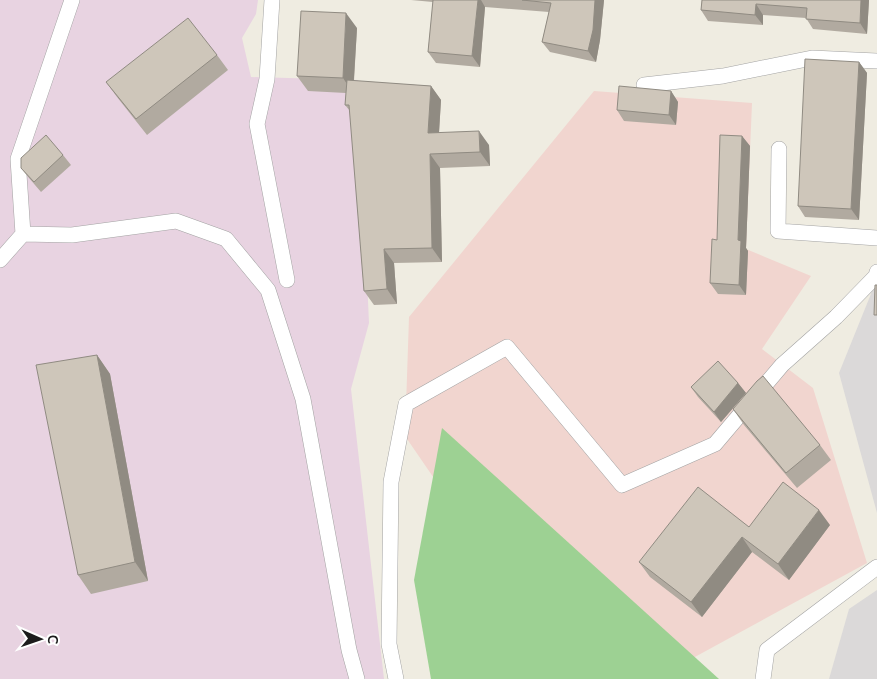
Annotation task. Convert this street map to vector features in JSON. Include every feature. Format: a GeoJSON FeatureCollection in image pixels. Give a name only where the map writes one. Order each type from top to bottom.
{"type":"FeatureCollection","features":[{"type":"Feature","properties":{"kind":"lane"},"geometry":{"type":"LineString","coordinates":[[0,260],[22,234],[18,159],[72,0]]}},
{"type":"Feature","properties":{"kind":"lane"},"geometry":{"type":"LineString","coordinates":[[272,0],[267,79],[257,124],[287,280]]}},
{"type":"Feature","properties":{"kind":"lane"},"geometry":{"type":"LineString","coordinates":[[644,85],[723,76],[812,58],[877,61]]}},
{"type":"Feature","properties":{"kind":"lane"},"geometry":{"type":"LineString","coordinates":[[780,149],[778,231],[877,238]]}},
{"type":"Feature","properties":{"kind":"lane"},"geometry":{"type":"LineString","coordinates":[[22,234],[72,234],[176,221],[226,239],[268,290],[303,399],[349,650],[357,679]]}},
{"type":"Feature","properties":{"kind":"lane"},"geometry":{"type":"LineString","coordinates":[[396,679],[389,644],[391,482],[406,404],[507,347],[622,485],[715,444],[782,365],[836,317],[876,276],[877,272]]}},
{"type":"Feature","properties":{"kind":"lane"},"geometry":{"type":"LineString","coordinates":[[763,679],[767,650],[877,568]]}},
{"type":"Feature","properties":{"kind":"shaded area"},"geometry":{"type":"Polygon","coordinates":[[[0,0],[258,0],[256,14],[242,38],[251,77],[358,80],[369,323],[351,389],[384,679],[0,679],[0,0]]]}},
{"type":"Feature","properties":{"kind":"shaded area"},"geometry":{"type":"Polygon","coordinates":[[[594,91],[752,103],[746,249],[811,276],[762,349],[813,388],[867,563],[682,664],[499,573],[405,436],[409,317],[594,91]]]}},
{"type":"Feature","properties":{"kind":"shaded area"},"geometry":{"type":"Polygon","coordinates":[[[877,279],[877,513],[839,373],[877,279]]]}},
{"type":"Feature","properties":{"kind":"shaded area"},"geometry":{"type":"Polygon","coordinates":[[[877,590],[877,679],[829,679],[849,609],[877,590]]]}},
{"type":"Feature","properties":{"kind":"green space"},"geometry":{"type":"Polygon","coordinates":[[[442,428],[719,679],[431,679],[414,580],[442,428]]]}},
{"type":"Feature","properties":{"kind":"building"},"geometry":{"type":"Polygon","coordinates":[[[433,0],[478,0],[472,56],[428,52],[433,0]]]}},
{"type":"Feature","properties":{"kind":"building"},"geometry":{"type":"Polygon","coordinates":[[[522,0],[595,0],[593,30],[588,51],[542,42],[551,3],[522,0]]]}},
{"type":"Feature","properties":{"kind":"building"},"geometry":{"type":"Polygon","coordinates":[[[702,0],[861,0],[860,23],[806,19],[807,8],[756,4],[755,15],[701,10],[702,0]]]}},
{"type":"Feature","properties":{"kind":"building"},"geometry":{"type":"Polygon","coordinates":[[[301,11],[346,13],[343,78],[297,76],[301,11]]]}},
{"type":"Feature","properties":{"kind":"building"},"geometry":{"type":"Polygon","coordinates":[[[188,18],[217,55],[136,119],[106,82],[188,18]]]}},
{"type":"Feature","properties":{"kind":"building"},"geometry":{"type":"Polygon","coordinates":[[[805,59],[859,62],[851,209],[798,206],[805,59]]]}},
{"type":"Feature","properties":{"kind":"building"},"geometry":{"type":"Polygon","coordinates":[[[347,80],[431,86],[428,133],[479,131],[480,152],[430,154],[432,248],[384,249],[387,289],[364,291],[349,105],[345,105],[347,80]]]}},
{"type":"Feature","properties":{"kind":"building"},"geometry":{"type":"Polygon","coordinates":[[[619,86],[671,91],[669,115],[617,110],[619,86]]]}},
{"type":"Feature","properties":{"kind":"building"},"geometry":{"type":"Polygon","coordinates":[[[46,135],[63,155],[34,182],[21,168],[21,158],[46,135]]]}},
{"type":"Feature","properties":{"kind":"building"},"geometry":{"type":"Polygon","coordinates":[[[720,135],[742,136],[738,240],[741,241],[739,285],[710,283],[712,239],[717,240],[720,135]]]}},
{"type":"Feature","properties":{"kind":"building"},"geometry":{"type":"Polygon","coordinates":[[[875,285],[877,285],[877,315],[874,315],[875,285]]]}},
{"type":"Feature","properties":{"kind":"building"},"geometry":{"type":"Polygon","coordinates":[[[97,355],[135,562],[78,575],[36,365],[97,355]]]}},
{"type":"Feature","properties":{"kind":"building"},"geometry":{"type":"Polygon","coordinates":[[[718,361],[738,383],[714,412],[691,387],[718,361]]]}},
{"type":"Feature","properties":{"kind":"building"},"geometry":{"type":"Polygon","coordinates":[[[763,376],[820,445],[786,473],[733,409],[763,376]]]}},
{"type":"Feature","properties":{"kind":"building"},"geometry":{"type":"Polygon","coordinates":[[[783,482],[819,510],[778,564],[742,537],[691,602],[639,562],[698,487],[749,527],[783,482]]]}}]}
